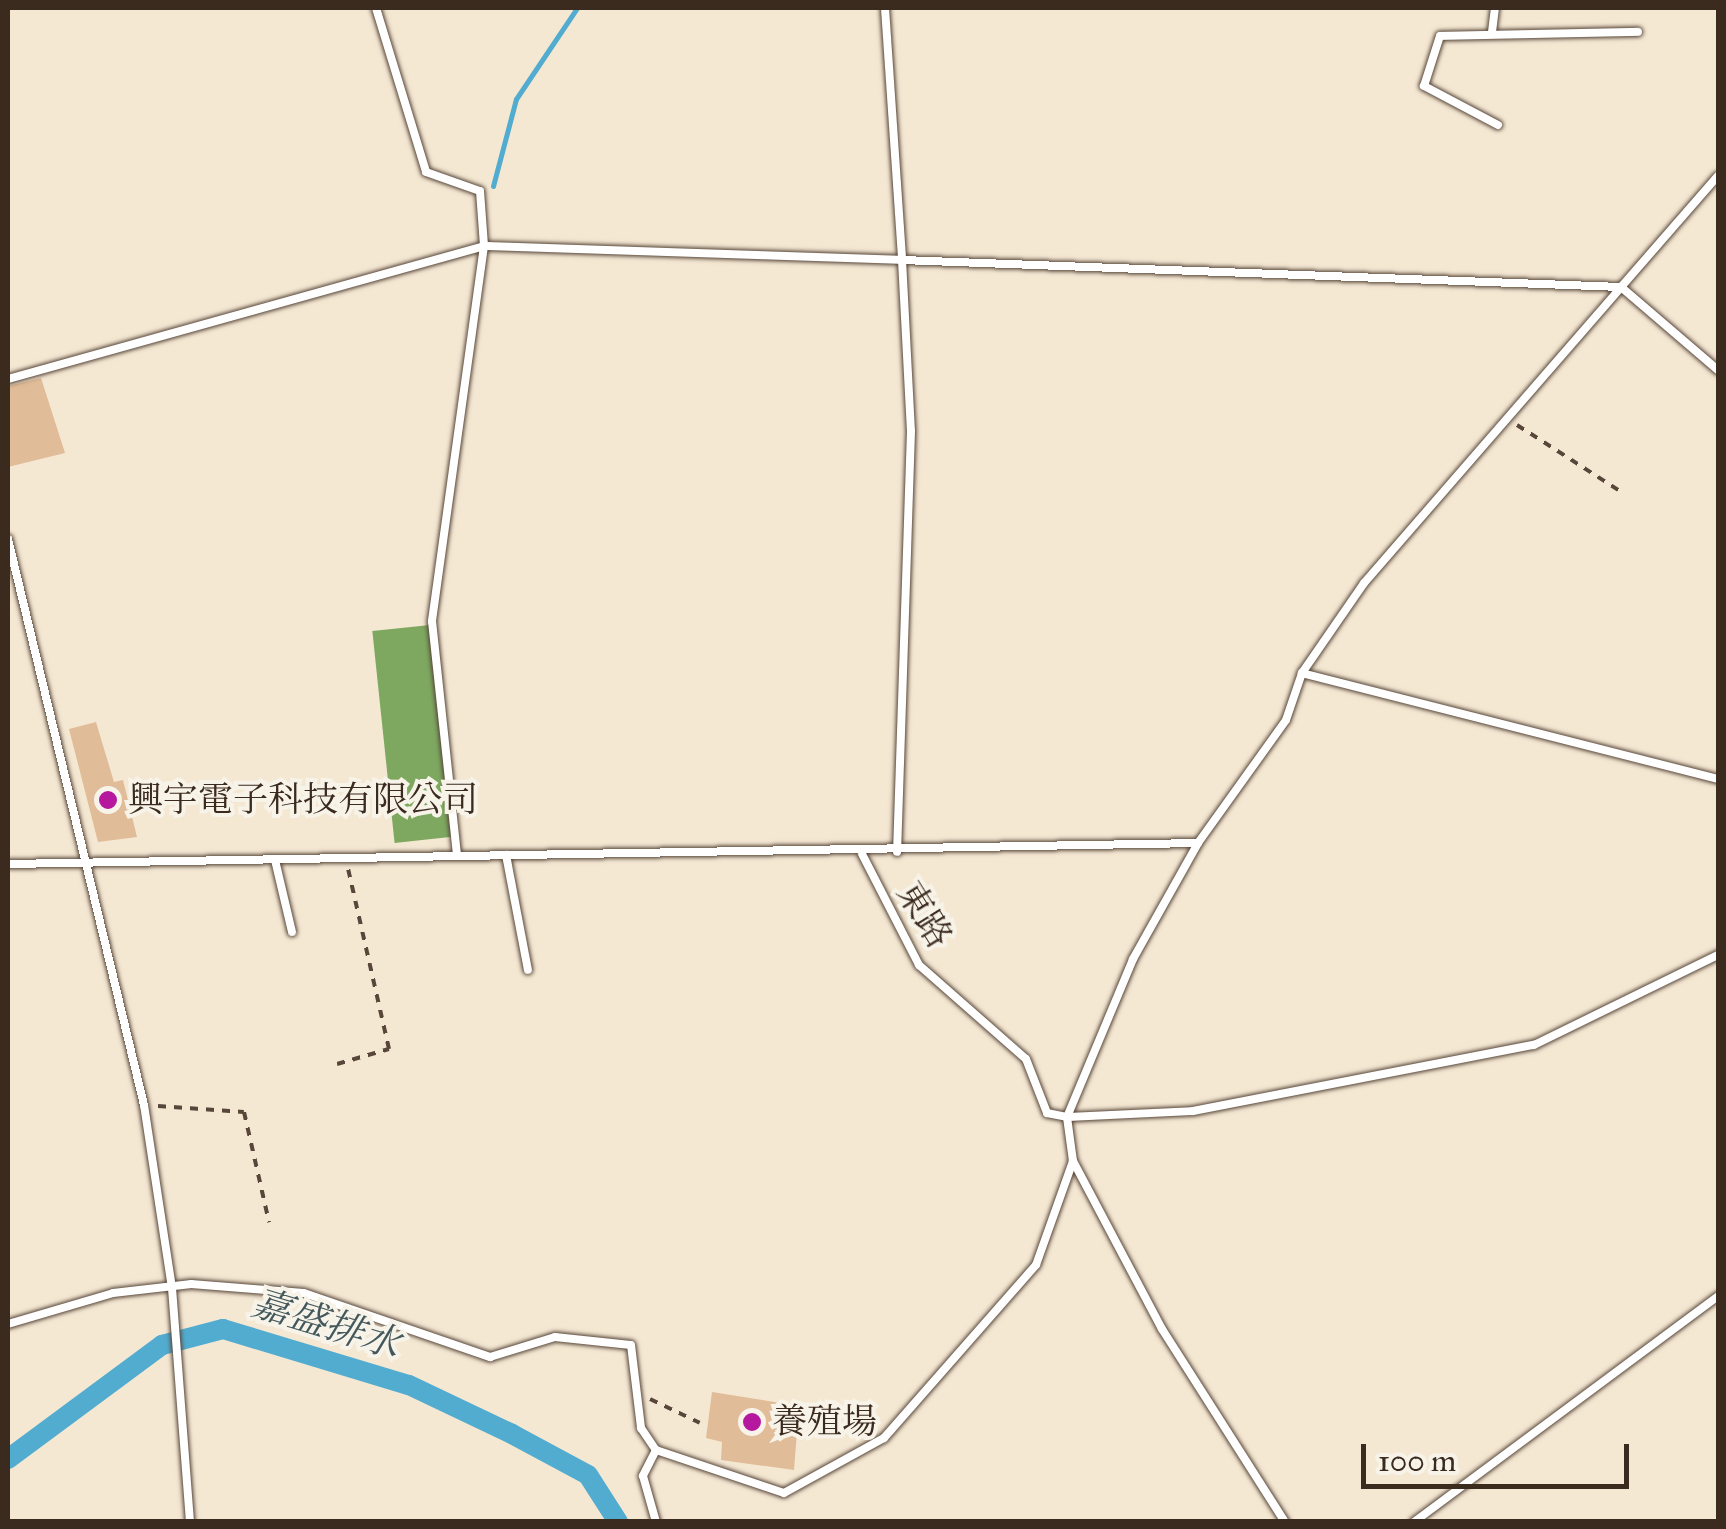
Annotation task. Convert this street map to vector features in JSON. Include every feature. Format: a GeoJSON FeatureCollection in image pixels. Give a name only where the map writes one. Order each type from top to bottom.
{"type":"FeatureCollection","features":[{"type":"Feature","properties":{"kind":"lane"},"geometry":{"type":"LineString","coordinates":[[376,8],[426,172],[480,191],[484,246],[432,620],[458,856]]}},
{"type":"Feature","properties":{"kind":"lane"},"geometry":{"type":"LineString","coordinates":[[884,8],[912,430],[896,852]]}},
{"type":"Feature","properties":{"kind":"lane"},"geometry":{"type":"LineString","coordinates":[[1492,32],[1496,8]]}},
{"type":"Feature","properties":{"kind":"lane"},"geometry":{"type":"LineString","coordinates":[[1498,125],[1432,93],[1422,75],[1440,36],[1638,32]]}},
{"type":"Feature","properties":{"kind":"lane"},"geometry":{"type":"LineString","coordinates":[[1285,1522],[1162,1329],[1073,1161],[1067,1118],[1133,959],[1198,843],[1286,720],[1302,673],[1364,582],[1718,176]]}},
{"type":"Feature","properties":{"kind":"lane"},"geometry":{"type":"LineString","coordinates":[[8,379],[484,246],[1621,287],[1718,370]]}},
{"type":"Feature","properties":{"kind":"lane"},"geometry":{"type":"LineString","coordinates":[[8,539],[144,1105],[172,1288],[190,1522]]}},
{"type":"Feature","properties":{"kind":"lane"},"geometry":{"type":"LineString","coordinates":[[1302,673],[1718,779]]}},
{"type":"Feature","properties":{"kind":"lane"},"geometry":{"type":"LineString","coordinates":[[862,854],[1198,843]]}},
{"type":"Feature","properties":{"kind":"lane","name":"東路"},"geometry":{"type":"LineString","coordinates":[[8,864],[506,855],[862,854],[920,965],[1026,1059],[1047,1113],[1067,1118]]}},
{"type":"Feature","properties":{"kind":"lane"},"geometry":{"type":"LineString","coordinates":[[506,855],[528,970]]}},
{"type":"Feature","properties":{"kind":"lane"},"geometry":{"type":"LineString","coordinates":[[275,860],[292,932]]}},
{"type":"Feature","properties":{"kind":"lane"},"geometry":{"type":"LineString","coordinates":[[1067,1118],[1193,1111],[1534,1045],[1718,955]]}},
{"type":"Feature","properties":{"kind":"lane"},"geometry":{"type":"LineString","coordinates":[[8,1324],[172,1288],[304,1293],[490,1357],[554,1337],[631,1346],[641,1428],[656,1450],[784,1492],[884,1438],[1036,1266],[1073,1161]]}},
{"type":"Feature","properties":{"kind":"lane"},"geometry":{"type":"LineString","coordinates":[[1414,1522],[1718,1296]]}},
{"type":"Feature","properties":{"kind":"lane"},"geometry":{"type":"LineString","coordinates":[[656,1450],[643,1476],[656,1522]]}},
{"type":"Feature","properties":{"kind":"path"},"geometry":{"type":"LineString","coordinates":[[1509,419],[1620,491]]}},
{"type":"Feature","properties":{"kind":"path"},"geometry":{"type":"LineString","coordinates":[[337,1064],[389,1049],[346,858]]}},
{"type":"Feature","properties":{"kind":"path"},"geometry":{"type":"LineString","coordinates":[[144,1105],[244,1112],[270,1222]]}},
{"type":"Feature","properties":{"kind":"path"},"geometry":{"type":"LineString","coordinates":[[640,1396],[700,1424]]}},
{"type":"Feature","properties":{"kind":"green space"},"geometry":{"type":"Polygon","coordinates":[[[430,625],[452,837],[395,843],[372,631],[430,625]]]}},
{"type":"Feature","properties":{"kind":"building"},"geometry":{"type":"Polygon","coordinates":[[[41,378],[65,453],[8,467],[8,386],[41,378]]]}},
{"type":"Feature","properties":{"kind":"building","name":"興宇電子科技有限公司"},"geometry":{"type":"Polygon","coordinates":[[[96,722],[114,782],[123,780],[137,837],[98,842],[69,729],[96,722]]]}},
{"type":"Feature","properties":{"kind":"building","name":"養殖場"},"geometry":{"type":"Polygon","coordinates":[[[712,1392],[799,1406],[794,1470],[721,1460],[722,1442],[706,1438],[712,1392]]]}},
{"type":"Feature","properties":{"kind":"waterway"},"geometry":{"type":"LineString","coordinates":[[493,186],[516,99],[577,8]]}},
{"type":"Feature","properties":{"kind":"waterway","name":"嘉盛排水"},"geometry":{"type":"LineString","coordinates":[[8,1459],[162,1345],[223,1329],[409,1385],[512,1434],[588,1475],[618,1522]]}},
{"type":"Feature","properties":{"kind":"place","name":"興宇電子科技有限公司"},"geometry":{"type":"Point","coordinates":[108,800]}},
{"type":"Feature","properties":{"kind":"place","name":"養殖場"},"geometry":{"type":"Point","coordinates":[752,1422]}}]}
